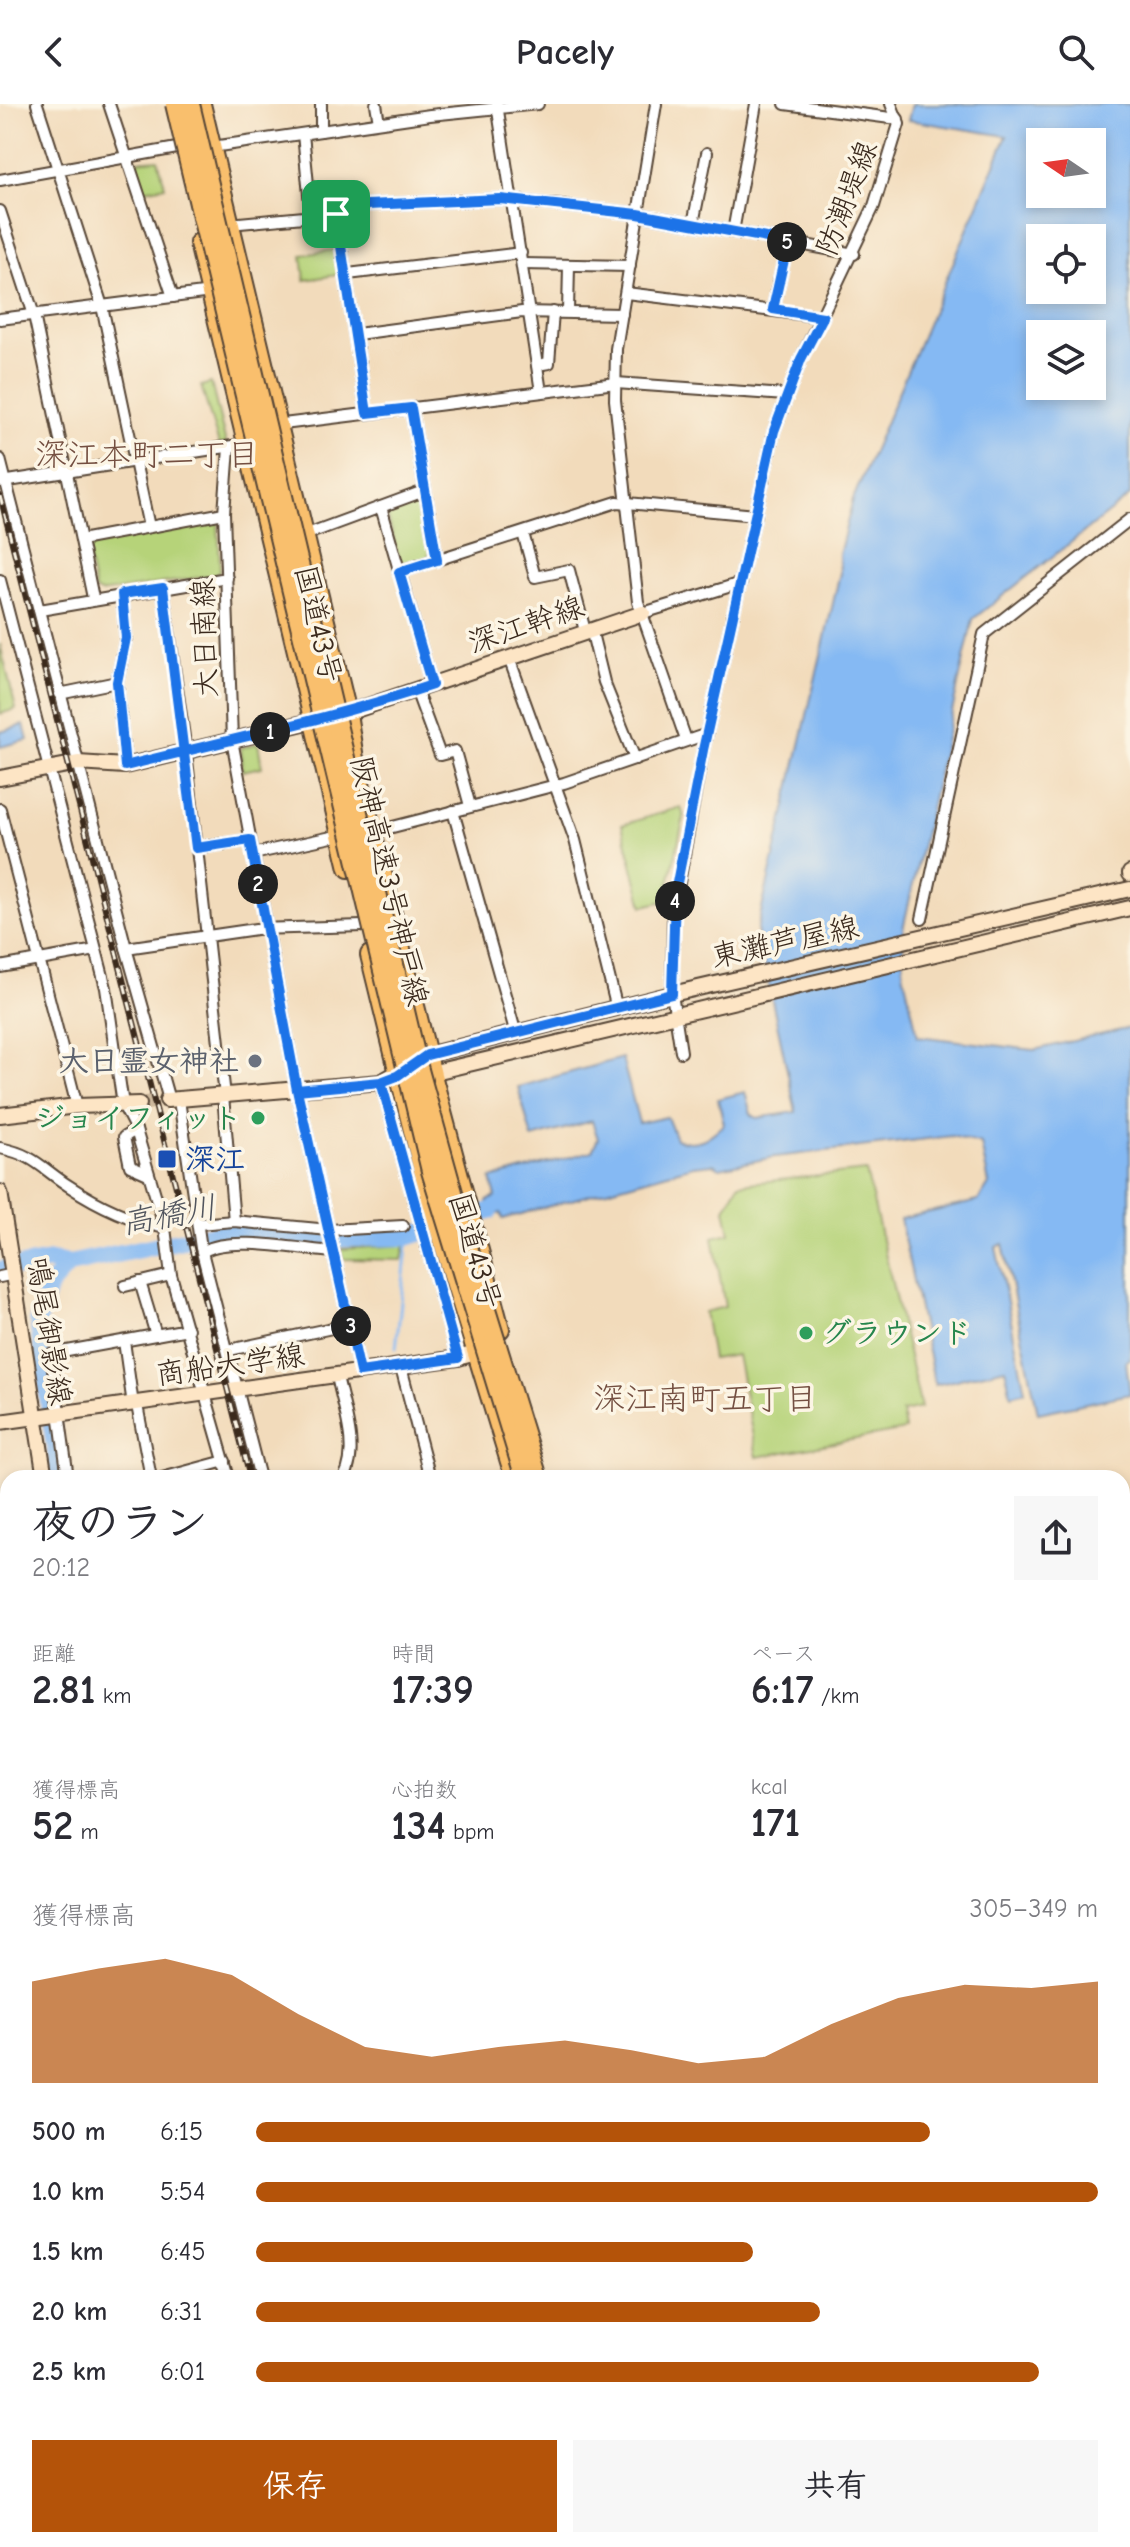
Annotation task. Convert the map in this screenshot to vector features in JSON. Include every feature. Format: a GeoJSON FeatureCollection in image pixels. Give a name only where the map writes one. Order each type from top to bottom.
{"type":"FeatureCollection","features":[{"type":"Feature","properties":{"kind":"highway","name":"国道43号"},"geometry":{"type":"LineString","coordinates":[[167,104],[211,292],[237,446],[364,926],[389,1079],[466,1355],[512,1470]]}},
{"type":"Feature","properties":{"kind":"highway","name":"阪神高速3号神戸線"},"geometry":{"type":"LineString","coordinates":[[175,104],[416,1114],[523,1470]]}},
{"type":"Feature","properties":{"kind":"highway","name":"阪神高速3号神戸線"},"geometry":{"type":"LineString","coordinates":[[190,104],[419,1070],[478,1283],[536,1470]]}},
{"type":"Feature","properties":{"kind":"highway","name":"国道43号"},"geometry":{"type":"LineString","coordinates":[[201,104],[432,1075],[505,1345],[544,1470]]}},
{"type":"Feature","properties":{"kind":"street"},"geometry":{"type":"LineString","coordinates":[[37,104],[102,306],[149,527]]}},
{"type":"Feature","properties":{"kind":"street"},"geometry":{"type":"LineString","coordinates":[[109,104],[173,297]]}},
{"type":"Feature","properties":{"kind":"street"},"geometry":{"type":"LineString","coordinates":[[321,104],[321,131]]}},
{"type":"Feature","properties":{"kind":"street"},"geometry":{"type":"LineString","coordinates":[[376,104],[379,122]]}},
{"type":"Feature","properties":{"kind":"street"},"geometry":{"type":"LineString","coordinates":[[212,147],[379,122],[429,110],[538,104]]}},
{"type":"Feature","properties":{"kind":"street"},"geometry":{"type":"LineString","coordinates":[[656,104],[616,349],[616,383],[636,587],[686,740]]}},
{"type":"Feature","properties":{"kind":"street"},"geometry":{"type":"LineString","coordinates":[[733,232],[756,104]]}},
{"type":"Feature","properties":{"kind":"street"},"geometry":{"type":"LineString","coordinates":[[785,104],[898,119]]}},
{"type":"Feature","properties":{"kind":"street","name":"防潮堤線"},"geometry":{"type":"LineString","coordinates":[[681,1052],[672,994],[675,893],[707,734],[786,395],[854,254],[887,171],[898,119],[891,104]]}},
{"type":"Feature","properties":{"kind":"street"},"geometry":{"type":"LineString","coordinates":[[497,106],[541,392]]}},
{"type":"Feature","properties":{"kind":"street"},"geometry":{"type":"LineString","coordinates":[[303,134],[311,215]]}},
{"type":"Feature","properties":{"kind":"street"},"geometry":{"type":"LineString","coordinates":[[0,180],[177,148]]}},
{"type":"Feature","properties":{"kind":"street"},"geometry":{"type":"LineString","coordinates":[[693,224],[707,153]]}},
{"type":"Feature","properties":{"kind":"street"},"geometry":{"type":"LineString","coordinates":[[229,224],[336,214],[345,206],[500,199],[638,214],[854,254]]}},
{"type":"Feature","properties":{"kind":"street"},"geometry":{"type":"LineString","coordinates":[[0,211],[34,315],[93,598]]}},
{"type":"Feature","properties":{"kind":"street"},"geometry":{"type":"LineString","coordinates":[[336,214],[348,274],[367,413]]}},
{"type":"Feature","properties":{"kind":"street"},"geometry":{"type":"LineString","coordinates":[[773,309],[788,242]]}},
{"type":"Feature","properties":{"kind":"street"},"geometry":{"type":"LineString","coordinates":[[348,274],[522,258],[569,265],[630,266]]}},
{"type":"Feature","properties":{"kind":"street"},"geometry":{"type":"LineString","coordinates":[[568,312],[569,265]]}},
{"type":"Feature","properties":{"kind":"street"},"geometry":{"type":"LineString","coordinates":[[0,319],[211,292]]}},
{"type":"Feature","properties":{"kind":"street"},"geometry":{"type":"LineString","coordinates":[[626,293],[823,317]]}},
{"type":"Feature","properties":{"kind":"street"},"geometry":{"type":"LineString","coordinates":[[357,334],[530,312],[622,314]]}},
{"type":"Feature","properties":{"kind":"street"},"geometry":{"type":"LineString","coordinates":[[537,365],[549,363],[553,312]]}},
{"type":"Feature","properties":{"kind":"street"},"geometry":{"type":"LineString","coordinates":[[275,425],[616,383],[786,395]]}},
{"type":"Feature","properties":{"kind":"street"},"geometry":{"type":"LineString","coordinates":[[411,408],[437,560]]}},
{"type":"Feature","properties":{"kind":"street"},"geometry":{"type":"LineString","coordinates":[[3,482],[237,446]]}},
{"type":"Feature","properties":{"kind":"street","name":"大日南線"},"geometry":{"type":"LineString","coordinates":[[237,446],[224,513],[232,740],[297,1090],[360,1372]]}},
{"type":"Feature","properties":{"kind":"street"},"geometry":{"type":"LineString","coordinates":[[0,459],[3,482],[40,610],[126,948],[172,1100],[203,1249],[258,1470]]}},
{"type":"Feature","properties":{"kind":"street"},"geometry":{"type":"LineString","coordinates":[[302,536],[424,491]]}},
{"type":"Feature","properties":{"kind":"street"},"geometry":{"type":"LineString","coordinates":[[399,572],[617,502],[756,515]]}},
{"type":"Feature","properties":{"kind":"street"},"geometry":{"type":"LineString","coordinates":[[381,507],[432,685]]}},
{"type":"Feature","properties":{"kind":"street"},"geometry":{"type":"LineString","coordinates":[[81,540],[224,513]]}},
{"type":"Feature","properties":{"kind":"street"},"geometry":{"type":"LineString","coordinates":[[922,919],[984,634],[1130,519]]}},
{"type":"Feature","properties":{"kind":"street"},"geometry":{"type":"LineString","coordinates":[[523,533],[535,577],[569,570],[604,682],[635,759]]}},
{"type":"Feature","properties":{"kind":"street"},"geometry":{"type":"LineString","coordinates":[[40,610],[93,598],[227,578]]}},
{"type":"Feature","properties":{"kind":"street"},"geometry":{"type":"LineString","coordinates":[[0,580],[5,616],[106,988],[123,1105],[136,1130],[165,1228],[171,1275],[227,1470]]}},
{"type":"Feature","properties":{"kind":"street","name":"深江幹線"},"geometry":{"type":"LineString","coordinates":[[0,778],[78,763],[125,766],[347,713],[588,630],[741,583]]}},
{"type":"Feature","properties":{"kind":"street"},"geometry":{"type":"LineString","coordinates":[[163,588],[207,936],[234,1221]]}},
{"type":"Feature","properties":{"kind":"street"},"geometry":{"type":"LineString","coordinates":[[122,594],[126,638],[117,682],[125,766]]}},
{"type":"Feature","properties":{"kind":"street"},"geometry":{"type":"LineString","coordinates":[[509,658],[575,840],[617,1009]]}},
{"type":"Feature","properties":{"kind":"street"},"geometry":{"type":"LineString","coordinates":[[59,694],[117,682]]}},
{"type":"Feature","properties":{"kind":"street"},"geometry":{"type":"LineString","coordinates":[[416,690],[440,755],[455,751],[470,806]]}},
{"type":"Feature","properties":{"kind":"street"},"geometry":{"type":"LineString","coordinates":[[373,832],[556,784],[707,734]]}},
{"type":"Feature","properties":{"kind":"street"},"geometry":{"type":"LineString","coordinates":[[0,809],[77,1106]]}},
{"type":"Feature","properties":{"kind":"street"},"geometry":{"type":"LineString","coordinates":[[453,811],[516,1034]]}},
{"type":"Feature","properties":{"kind":"street"},"geometry":{"type":"LineString","coordinates":[[253,854],[341,835]]}},
{"type":"Feature","properties":{"kind":"street"},"geometry":{"type":"LineString","coordinates":[[196,848],[250,840]]}},
{"type":"Feature","properties":{"kind":"street","name":"東灘芦屋線"},"geometry":{"type":"LineString","coordinates":[[389,1079],[427,1055],[760,973],[1130,889]]}},
{"type":"Feature","properties":{"kind":"street","name":"東灘芦屋線"},"geometry":{"type":"LineString","coordinates":[[389,1079],[432,1075],[673,1013],[1130,908]]}},
{"type":"Feature","properties":{"kind":"street"},"geometry":{"type":"LineString","coordinates":[[126,948],[266,929],[364,926]]}},
{"type":"Feature","properties":{"kind":"street"},"geometry":{"type":"LineString","coordinates":[[0,967],[96,950]]}},
{"type":"Feature","properties":{"kind":"street"},"geometry":{"type":"LineString","coordinates":[[172,1100],[389,1079]]}},
{"type":"Feature","properties":{"kind":"street"},"geometry":{"type":"LineString","coordinates":[[0,1115],[77,1106],[139,1104]]}},
{"type":"Feature","properties":{"kind":"street"},"geometry":{"type":"LineString","coordinates":[[0,1148],[26,1153],[69,1186],[127,1220],[165,1228]]}},
{"type":"Feature","properties":{"kind":"street","name":"鳴尾御影線"},"geometry":{"type":"LineString","coordinates":[[0,1192],[10,1271],[65,1470]]}},
{"type":"Feature","properties":{"kind":"street"},"geometry":{"type":"LineString","coordinates":[[198,1227],[234,1221],[330,1231],[403,1226]]}},
{"type":"Feature","properties":{"kind":"street"},"geometry":{"type":"LineString","coordinates":[[203,1249],[237,1244],[334,1251]]}},
{"type":"Feature","properties":{"kind":"street"},"geometry":{"type":"LineString","coordinates":[[125,1286],[171,1275]]}},
{"type":"Feature","properties":{"kind":"street"},"geometry":{"type":"LineString","coordinates":[[140,1282],[156,1335]]}},
{"type":"Feature","properties":{"kind":"street"},"geometry":{"type":"LineString","coordinates":[[229,1350],[351,1324]]}},
{"type":"Feature","properties":{"kind":"street"},"geometry":{"type":"LineString","coordinates":[[48,1415],[51,1354],[188,1329]]}},
{"type":"Feature","properties":{"kind":"street"},"geometry":{"type":"LineString","coordinates":[[124,1341],[146,1470]]}},
{"type":"Feature","properties":{"kind":"street","name":"商船大学線"},"geometry":{"type":"LineString","coordinates":[[0,1422],[401,1367],[505,1345]]}},
{"type":"Feature","properties":{"kind":"street"},"geometry":{"type":"LineString","coordinates":[[401,1367],[428,1470]]}},
{"type":"Feature","properties":{"kind":"street"},"geometry":{"type":"LineString","coordinates":[[337,1376],[351,1452],[348,1470]]}},
{"type":"Feature","properties":{"kind":"street","name":"鳴尾御影線"},"geometry":{"type":"LineString","coordinates":[[45,1470],[48,1415]]}},
{"type":"Feature","properties":{"kind":"street"},"geometry":{"type":"LineString","coordinates":[[192,1470],[225,1461]]}},
{"type":"Feature","properties":{"kind":"green space"},"geometry":{"type":"Polygon","coordinates":[[[158,159],[165,186],[140,191],[132,166],[134,161],[158,159]]]}},
{"type":"Feature","properties":{"kind":"green space"},"geometry":{"type":"Polygon","coordinates":[[[339,249],[343,274],[305,280],[302,255],[339,249]]]}},
{"type":"Feature","properties":{"kind":"green space"},"geometry":{"type":"Polygon","coordinates":[[[211,383],[226,444],[219,445],[201,386],[211,383]]]}},
{"type":"Feature","properties":{"kind":"green space"},"geometry":{"type":"Polygon","coordinates":[[[418,499],[431,551],[426,559],[400,563],[387,514],[389,509],[418,499]]]}},
{"type":"Feature","properties":{"kind":"green space"},"geometry":{"type":"Polygon","coordinates":[[[218,517],[220,570],[215,575],[100,593],[95,590],[85,542],[218,517]]]}},
{"type":"Feature","properties":{"kind":"green space"},"geometry":{"type":"Polygon","coordinates":[[[0,644],[16,709],[0,714],[0,644]]]}},
{"type":"Feature","properties":{"kind":"green space"},"geometry":{"type":"Polygon","coordinates":[[[258,743],[262,767],[242,771],[241,748],[258,743]]]}},
{"type":"Feature","properties":{"kind":"green space"},"geometry":{"type":"Polygon","coordinates":[[[681,807],[684,817],[665,901],[643,906],[622,825],[681,807]]]}},
{"type":"Feature","properties":{"kind":"green space","name":"グラウンド"},"geometry":{"type":"Polygon","coordinates":[[[866,1171],[921,1408],[902,1412],[905,1430],[757,1457],[737,1355],[712,1359],[704,1312],[725,1307],[713,1237],[730,1233],[725,1209],[739,1184],[866,1171]]]}},
{"type":"Feature","properties":{"kind":"green space"},"geometry":{"type":"Polygon","coordinates":[[[405,1245],[402,1260],[343,1259],[340,1249],[405,1245]]]}},
{"type":"Feature","properties":{"kind":"water"},"geometry":{"type":"Polygon","coordinates":[[[912,104],[1130,104],[1130,496],[973,619],[903,929],[903,972],[918,1036],[1034,1050],[1130,1028],[1130,1359],[1126,1361],[1130,1394],[1038,1413],[1003,1244],[996,1247],[1025,1391],[1011,1395],[1005,1368],[935,1385],[900,1219],[978,1201],[989,1184],[981,1144],[952,1136],[775,1157],[720,1168],[713,1164],[693,1166],[503,1219],[501,1213],[491,1216],[487,1201],[496,1197],[491,1179],[592,1151],[598,1139],[592,1121],[532,1138],[518,1087],[622,1058],[639,1123],[667,1117],[676,1139],[690,1142],[708,1137],[724,1124],[718,1099],[745,1092],[751,1114],[757,1118],[796,1112],[757,930],[840,573],[839,555],[853,499],[1007,136],[908,120],[912,104]]]}},
{"type":"Feature","properties":{"kind":"water"},"geometry":{"type":"Polygon","coordinates":[[[24,725],[28,740],[0,747],[0,732],[24,725]]]}},
{"type":"Feature","properties":{"kind":"waterway","name":"高橋川"},"geometry":{"type":"LineString","coordinates":[[0,1270],[50,1261],[69,1264],[221,1232],[303,1239],[407,1237],[490,1211]]}},
{"type":"Feature","properties":{"kind":"waterway"},"geometry":{"type":"LineString","coordinates":[[396,1348],[408,1237]]}},
{"type":"Feature","properties":{"kind":"waterway"},"geometry":{"type":"LineString","coordinates":[[58,1470],[38,1320],[49,1286],[69,1264]]}},
{"type":"Feature","properties":{"kind":"tunnel"},"geometry":{"type":"LineString","coordinates":[[139,1104],[167,1100]]}},
{"type":"Feature","properties":{"kind":"railway"},"geometry":{"type":"LineString","coordinates":[[0,496],[248,1470]]}},
{"type":"Feature","properties":{"kind":"place","name":"大日霊女神社"},"geometry":{"type":"Point","coordinates":[255,1061]}},
{"type":"Feature","properties":{"kind":"place","name":"ジョイフィット"},"geometry":{"type":"Point","coordinates":[258,1118]}},
{"type":"Feature","properties":{"kind":"place","name":"深江"},"geometry":{"type":"Point","coordinates":[167,1159]}},
{"type":"Feature","properties":{"kind":"place","name":"グラウンド"},"geometry":{"type":"Point","coordinates":[806,1333]}},
{"type":"Feature","properties":{"kind":"district","name":"深江本町二丁目"},"geometry":{"type":"Point","coordinates":[147,454]}},
{"type":"Feature","properties":{"kind":"district","name":"深江南町五丁目"},"geometry":{"type":"Point","coordinates":[705,1398]}},
{"type":"Feature","properties":{"kind":"route"},"geometry":{"type":"LineString","coordinates":[[336,214],[345,206],[500,199],[638,214],[788,242],[773,309],[823,317],[801,359],[774,431],[703,750],[675,893],[672,994],[427,1055],[397,1076],[381,1082],[297,1090],[360,1372],[458,1358],[381,1082],[297,1090],[250,840],[196,848],[186,751],[163,588],[122,594],[126,638],[117,682],[125,766],[186,751],[291,727],[347,713],[432,685],[399,572],[437,560],[411,408],[367,413],[348,274],[336,214]]}}]}
